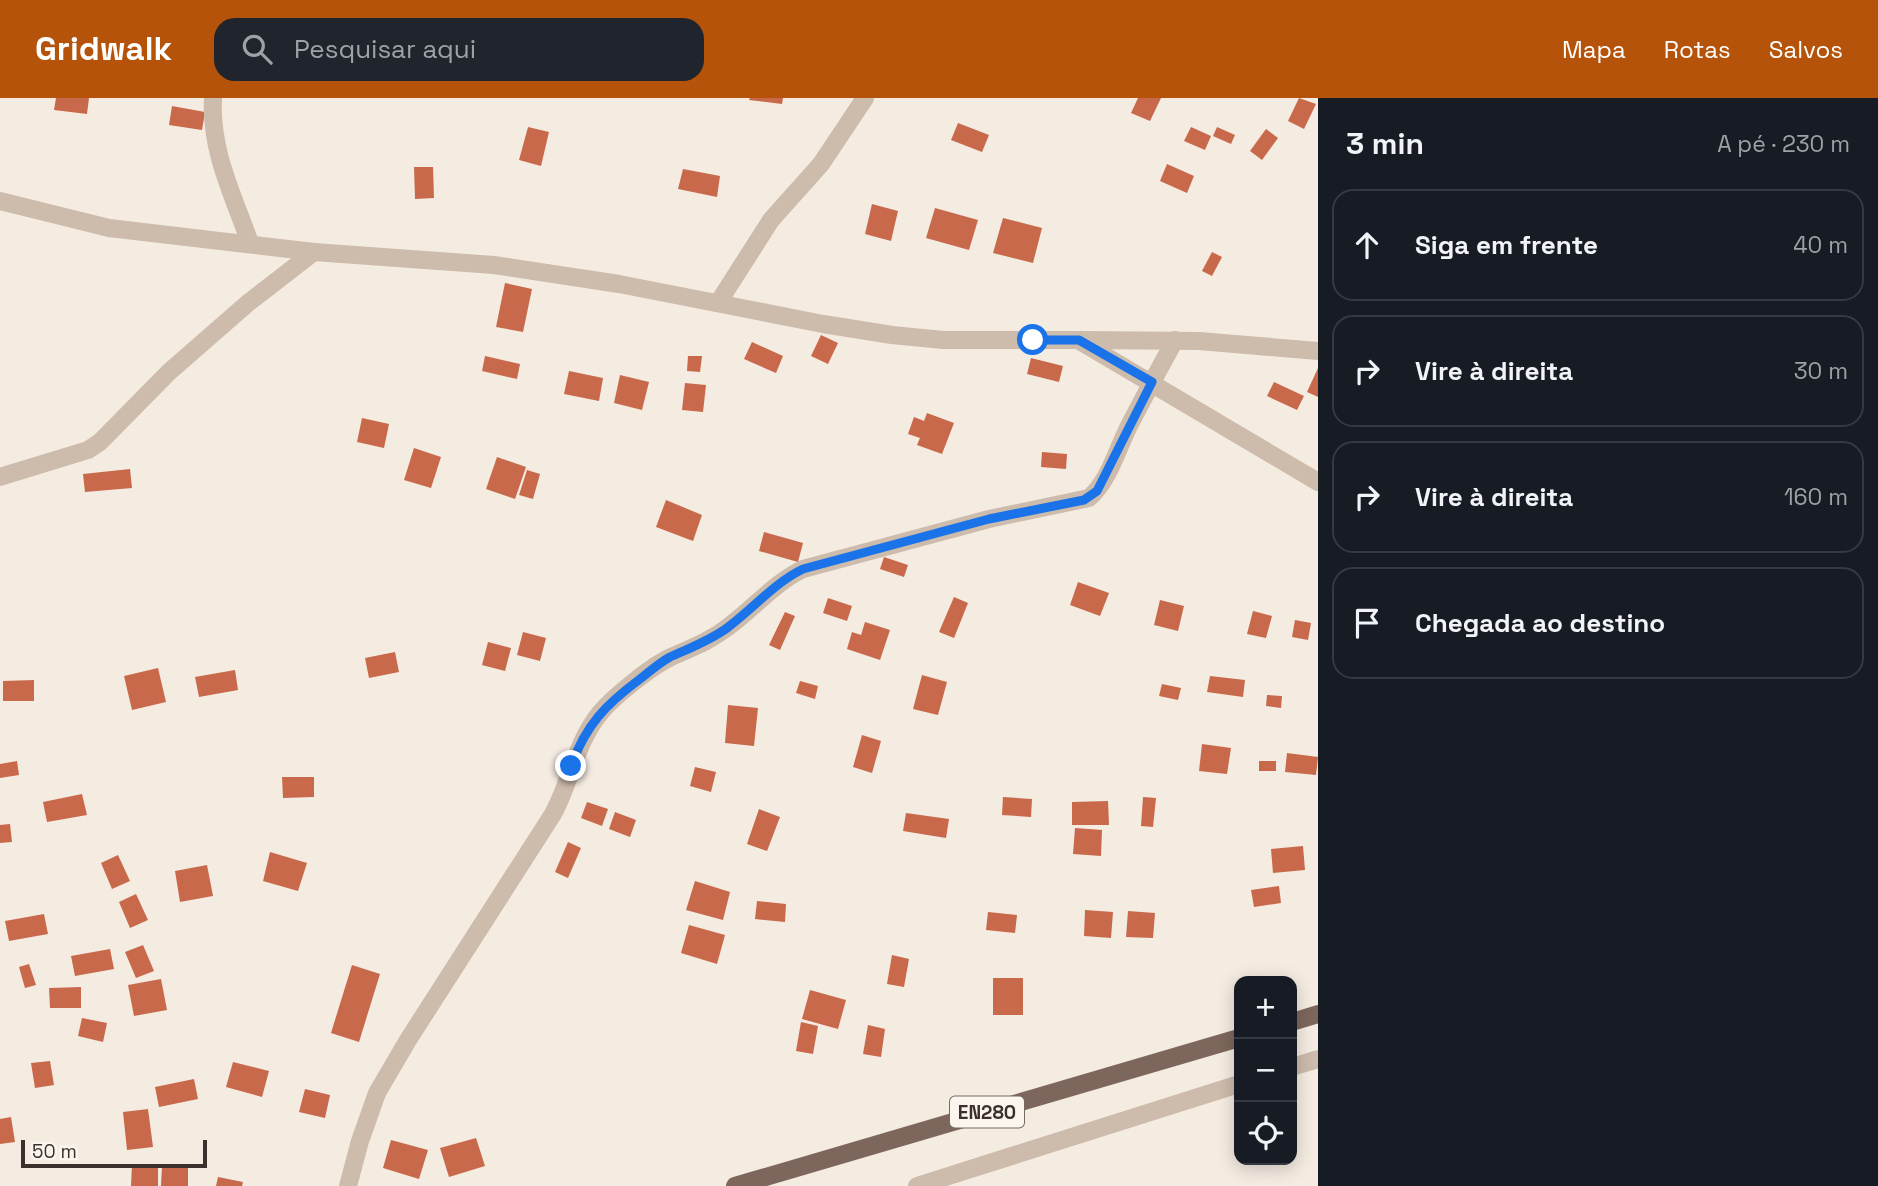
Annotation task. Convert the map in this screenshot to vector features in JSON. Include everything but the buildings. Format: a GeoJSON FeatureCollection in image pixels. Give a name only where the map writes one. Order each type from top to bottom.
{"type":"FeatureCollection","features":[{"type":"Feature","properties":{"kind":"main road"},"geometry":{"type":"LineString","coordinates":[[1297,1020],[1318,1014]]}},
{"type":"Feature","properties":{"kind":"main road","name":"EN280"},"geometry":{"type":"LineString","coordinates":[[735,1186],[1236,1039]]}},
{"type":"Feature","properties":{"kind":"street"},"geometry":{"type":"LineString","coordinates":[[212,98],[215,144],[250,243]]}},
{"type":"Feature","properties":{"kind":"street"},"geometry":{"type":"LineString","coordinates":[[718,303],[771,220],[821,164],[865,98]]}},
{"type":"Feature","properties":{"kind":"street"},"geometry":{"type":"LineString","coordinates":[[0,201],[109,229],[314,252],[494,265],[619,284],[892,335],[943,340],[1175,340],[1318,351]]}},
{"type":"Feature","properties":{"kind":"street"},"geometry":{"type":"LineString","coordinates":[[0,477],[77,454],[100,442],[169,372],[248,303],[314,252]]}},
{"type":"Feature","properties":{"kind":"street"},"geometry":{"type":"LineString","coordinates":[[1079,340],[1318,482]]}},
{"type":"Feature","properties":{"kind":"street"},"geometry":{"type":"LineString","coordinates":[[348,1186],[377,1093],[553,814],[564,795],[581,741],[615,697],[668,658],[699,646],[726,629],[786,577],[803,569],[989,519],[1089,498],[1097,491],[1175,340]]}},
{"type":"Feature","properties":{"kind":"street"},"geometry":{"type":"LineString","coordinates":[[1297,1065],[1318,1059]]}},
{"type":"Feature","properties":{"kind":"street"},"geometry":{"type":"LineString","coordinates":[[917,1186],[1234,1086]]}},
{"type":"Feature","properties":{"kind":"route"},"geometry":{"type":"LineString","coordinates":[[571,766],[581,741],[615,697],[668,658],[699,646],[726,629],[786,577],[803,569],[989,519],[1070,504],[1093,495],[1152,382],[1079,340],[1033,340]]}}]}
